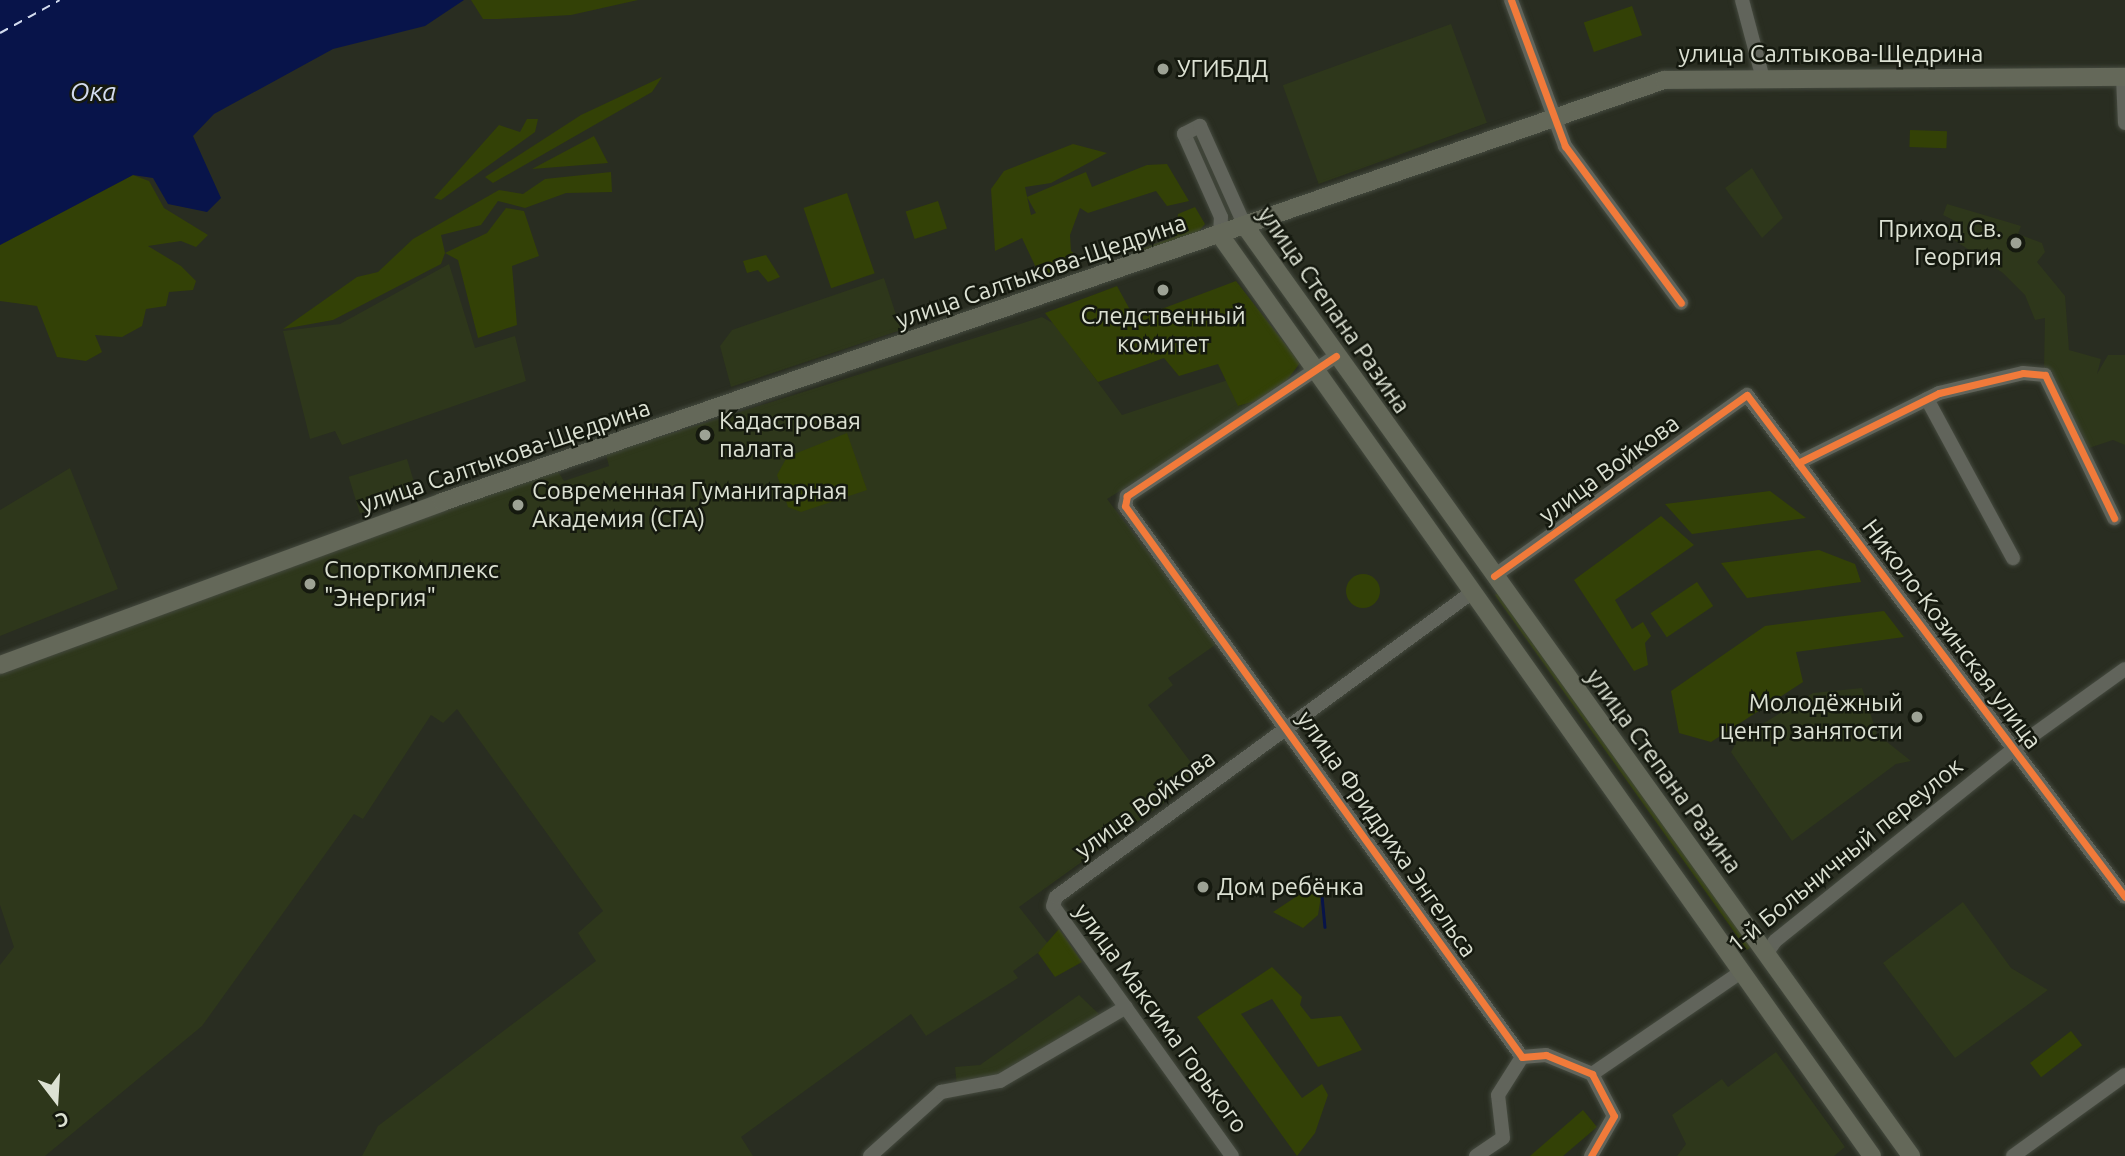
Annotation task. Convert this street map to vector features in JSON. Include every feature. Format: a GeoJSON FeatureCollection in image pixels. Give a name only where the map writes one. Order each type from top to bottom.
{"type":"FeatureCollection","features":[{"type":"Feature","properties":{"kind":"main road","name":"улица Салтыкова-Щедрина"},"geometry":{"type":"LineString","coordinates":[[0,665],[443,502],[1664,80],[2124,77]]}},
{"type":"Feature","properties":{"kind":"main road","name":"улица Степана Разина"},"geometry":{"type":"LineString","coordinates":[[1245,226],[1911,1156]]}},
{"type":"Feature","properties":{"kind":"main road","name":"улица Степана Разина"},"geometry":{"type":"LineString","coordinates":[[1220,235],[1313,373],[1872,1156]]}},
{"type":"Feature","properties":{"kind":"main road"},"geometry":{"type":"LineString","coordinates":[[1471,593],[1494,576]]}},
{"type":"Feature","properties":{"kind":"main road","name":"1-й Больничный переулок"},"geometry":{"type":"LineString","coordinates":[[1741,972],[1766,954]]}},
{"type":"Feature","properties":{"kind":"street"},"geometry":{"type":"LineString","coordinates":[[1511,0],[1565,146],[1681,303]]}},
{"type":"Feature","properties":{"kind":"street"},"geometry":{"type":"LineString","coordinates":[[1742,0],[1763,79]]}},
{"type":"Feature","properties":{"kind":"street"},"geometry":{"type":"LineString","coordinates":[[2124,77],[2125,123]]}},
{"type":"Feature","properties":{"kind":"street","name":"улица Степана Разина"},"geometry":{"type":"LineString","coordinates":[[1220,235],[1221,217],[1184,134],[1200,127],[1245,226]]}},
{"type":"Feature","properties":{"kind":"street"},"geometry":{"type":"LineString","coordinates":[[1313,373],[1336,356]]}},
{"type":"Feature","properties":{"kind":"street","name":"улица Фридриха Энгельса"},"geometry":{"type":"LineString","coordinates":[[1313,373],[1127,496],[1125,506],[1290,728],[1522,1056]]}},
{"type":"Feature","properties":{"kind":"street"},"geometry":{"type":"LineString","coordinates":[[1798,463],[1927,400],[2023,373],[2045,375],[2114,518]]}},
{"type":"Feature","properties":{"kind":"street","name":"улица Войкова"},"geometry":{"type":"LineString","coordinates":[[1494,576],[1747,395]]}},
{"type":"Feature","properties":{"kind":"street","name":"Николо-Козинская улица"},"geometry":{"type":"LineString","coordinates":[[1747,395],[2125,897]]}},
{"type":"Feature","properties":{"kind":"street"},"geometry":{"type":"LineString","coordinates":[[1927,400],[2013,558]]}},
{"type":"Feature","properties":{"kind":"street","name":"улица Войкова"},"geometry":{"type":"LineString","coordinates":[[1054,906],[1056,897],[1471,593]]}},
{"type":"Feature","properties":{"kind":"street","name":"1-й Больничный переулок"},"geometry":{"type":"LineString","coordinates":[[1766,954],[1775,941],[2015,748],[2125,669]]}},
{"type":"Feature","properties":{"kind":"street","name":"улица Максима Горького"},"geometry":{"type":"LineString","coordinates":[[1054,906],[1232,1156]]}},
{"type":"Feature","properties":{"kind":"street","name":"1-й Больничный переулок"},"geometry":{"type":"LineString","coordinates":[[1592,1074],[1741,972]]}},
{"type":"Feature","properties":{"kind":"street"},"geometry":{"type":"LineString","coordinates":[[870,1156],[941,1092],[1000,1081],[1126,1007]]}},
{"type":"Feature","properties":{"kind":"street"},"geometry":{"type":"LineString","coordinates":[[1476,1156],[1503,1138],[1498,1095],[1522,1056],[1546,1055],[1592,1074],[1614,1116],[1591,1156]]}},
{"type":"Feature","properties":{"kind":"street"},"geometry":{"type":"LineString","coordinates":[[2013,1156],[2125,1075]]}},
{"type":"Feature","properties":{"kind":"shaded area"},"geometry":{"type":"Polygon","coordinates":[[[1451,24],[1487,123],[1319,184],[1283,85],[1451,24]]]}},
{"type":"Feature","properties":{"kind":"shaded area"},"geometry":{"type":"Polygon","coordinates":[[[1752,168],[1783,218],[1762,238],[1725,188],[1752,168]]]}},
{"type":"Feature","properties":{"kind":"shaded area"},"geometry":{"type":"Polygon","coordinates":[[[1947,204],[2021,226],[2018,234],[2042,243],[2045,252],[2037,262],[2065,296],[2069,350],[2101,359],[2097,374],[2108,355],[2125,355],[2125,445],[2113,440],[2086,449],[2044,368],[2045,318],[2035,320],[2025,295],[2003,273],[1941,231],[1955,221],[1943,215],[1947,204]]]}},
{"type":"Feature","properties":{"kind":"shaded area"},"geometry":{"type":"Polygon","coordinates":[[[449,264],[475,348],[515,336],[526,381],[342,445],[335,431],[310,439],[283,331],[340,324],[449,264]]]}},
{"type":"Feature","properties":{"kind":"shaded area"},"geometry":{"type":"Polygon","coordinates":[[[884,278],[901,330],[731,387],[720,346],[732,330],[884,278]]]}},
{"type":"Feature","properties":{"kind":"shaded area"},"geometry":{"type":"Polygon","coordinates":[[[1042,317],[1056,325],[1122,415],[1228,380],[1239,406],[1276,395],[1107,499],[1218,643],[1168,678],[1173,685],[1148,705],[1201,776],[1019,907],[1049,945],[1013,971],[1018,978],[926,1036],[911,1014],[741,1137],[753,1156],[362,1156],[378,1126],[596,961],[578,933],[603,911],[457,709],[443,723],[431,715],[363,819],[354,814],[202,1026],[45,1156],[0,1156],[0,965],[14,947],[0,905],[0,671],[557,470],[564,481],[609,466],[606,454],[1042,317]]]}},
{"type":"Feature","properties":{"kind":"shaded area"},"geometry":{"type":"Polygon","coordinates":[[[407,459],[418,495],[360,513],[349,477],[407,459]]]}},
{"type":"Feature","properties":{"kind":"shaded area"},"geometry":{"type":"Polygon","coordinates":[[[70,468],[118,589],[0,636],[0,510],[70,468]]]}},
{"type":"Feature","properties":{"kind":"shaded area"},"geometry":{"type":"Polygon","coordinates":[[[1862,688],[1877,734],[1911,761],[1896,764],[1792,841],[1731,752],[1738,739],[1813,693],[1862,688]]]}},
{"type":"Feature","properties":{"kind":"shaded area"},"geometry":{"type":"Polygon","coordinates":[[[1963,902],[2011,968],[2048,990],[1955,1058],[1883,963],[1963,902]]]}},
{"type":"Feature","properties":{"kind":"shaded area"},"geometry":{"type":"Polygon","coordinates":[[[1079,995],[1102,1017],[999,1077],[957,1086],[955,1067],[980,1065],[1079,995]]]}},
{"type":"Feature","properties":{"kind":"shaded area"},"geometry":{"type":"Polygon","coordinates":[[[1776,1052],[1845,1147],[1834,1156],[1677,1156],[1686,1144],[1672,1115],[1722,1079],[1728,1087],[1776,1052]]]}},
{"type":"Feature","properties":{"kind":"green space"},"geometry":{"type":"Polygon","coordinates":[[[471,0],[638,0],[571,15],[483,19],[471,0]]]}},
{"type":"Feature","properties":{"kind":"green space"},"geometry":{"type":"Polygon","coordinates":[[[1632,6],[1642,35],[1594,52],[1584,23],[1632,6]]]}},
{"type":"Feature","properties":{"kind":"green space"},"geometry":{"type":"Polygon","coordinates":[[[662,77],[652,92],[493,183],[485,177],[581,115],[662,77]]]}},
{"type":"Feature","properties":{"kind":"green space"},"geometry":{"type":"Polygon","coordinates":[[[527,119],[538,119],[535,132],[441,200],[434,198],[499,125],[520,132],[527,119]]]}},
{"type":"Feature","properties":{"kind":"green space"},"geometry":{"type":"Polygon","coordinates":[[[1910,130],[1947,131],[1946,148],[1909,147],[1910,130]]]}},
{"type":"Feature","properties":{"kind":"green space"},"geometry":{"type":"Polygon","coordinates":[[[594,136],[608,163],[532,169],[594,136]]]}},
{"type":"Feature","properties":{"kind":"green space"},"geometry":{"type":"Polygon","coordinates":[[[1073,144],[1107,153],[1051,183],[1025,187],[1027,197],[1086,172],[1092,187],[1147,165],[1167,164],[1189,201],[1167,206],[1156,191],[1088,213],[1080,208],[1070,235],[1071,251],[1080,258],[1060,274],[1038,272],[1022,238],[995,251],[991,189],[1004,171],[1073,144]],[[1027,197],[1031,215],[1036,213],[1027,197]]]}},
{"type":"Feature","properties":{"kind":"green space"},"geometry":{"type":"Polygon","coordinates":[[[611,172],[612,192],[566,193],[525,208],[498,201],[481,225],[441,235],[445,253],[441,264],[333,320],[283,329],[357,277],[378,272],[413,239],[499,190],[523,194],[545,179],[611,172]]]}},
{"type":"Feature","properties":{"kind":"green space"},"geometry":{"type":"Polygon","coordinates":[[[133,175],[149,181],[164,208],[208,235],[196,247],[181,241],[148,246],[181,266],[196,281],[193,290],[169,292],[166,306],[146,309],[142,326],[122,337],[95,335],[102,352],[86,361],[57,357],[37,306],[0,301],[0,245],[133,175]]]}},
{"type":"Feature","properties":{"kind":"green space"},"geometry":{"type":"Polygon","coordinates":[[[847,193],[875,273],[831,288],[804,208],[847,193]]]}},
{"type":"Feature","properties":{"kind":"green space"},"geometry":{"type":"Polygon","coordinates":[[[938,201],[947,229],[915,239],[906,212],[938,201]]]}},
{"type":"Feature","properties":{"kind":"green space"},"geometry":{"type":"Polygon","coordinates":[[[1195,207],[1205,224],[1193,238],[1136,258],[1133,252],[1175,237],[1178,214],[1195,207]]]}},
{"type":"Feature","properties":{"kind":"green space"},"geometry":{"type":"Polygon","coordinates":[[[506,208],[524,211],[539,256],[512,266],[517,325],[478,338],[458,260],[445,253],[487,233],[506,208]]]}},
{"type":"Feature","properties":{"kind":"green space"},"geometry":{"type":"Polygon","coordinates":[[[766,255],[780,277],[768,282],[758,270],[747,273],[743,261],[766,255]]]}},
{"type":"Feature","properties":{"kind":"green space"},"geometry":{"type":"Polygon","coordinates":[[[1236,281],[1300,363],[1276,395],[1238,406],[1218,364],[1179,376],[1164,358],[1098,382],[1045,313],[1117,286],[1135,319],[1236,281]]]}},
{"type":"Feature","properties":{"kind":"green space"},"geometry":{"type":"Polygon","coordinates":[[[847,433],[867,490],[801,512],[788,507],[777,475],[787,457],[847,433]]]}},
{"type":"Feature","properties":{"kind":"green space"},"geometry":{"type":"Polygon","coordinates":[[[1770,491],[1806,518],[1692,534],[1665,504],[1770,491]]]}},
{"type":"Feature","properties":{"kind":"green space"},"geometry":{"type":"Polygon","coordinates":[[[1661,516],[1694,545],[1615,600],[1632,629],[1643,622],[1651,636],[1645,643],[1648,665],[1634,671],[1574,580],[1661,516]]]}},
{"type":"Feature","properties":{"kind":"green space"},"geometry":{"type":"Polygon","coordinates":[[[1819,550],[1855,564],[1861,582],[1747,598],[1721,563],[1819,550]]]}},
{"type":"Feature","properties":{"kind":"green space"},"geometry":{"type":"Polygon","coordinates":[[[1363,574],[1375,579],[1380,591],[1375,603],[1363,608],[1351,603],[1346,591],[1351,579],[1363,574]]]}},
{"type":"Feature","properties":{"kind":"green space"},"geometry":{"type":"Polygon","coordinates":[[[1697,582],[1713,606],[1667,637],[1651,613],[1697,582]]]}},
{"type":"Feature","properties":{"kind":"green space"},"geometry":{"type":"Polygon","coordinates":[[[1499,592],[1753,946],[1747,950],[1495,595],[1499,592]]]}},
{"type":"Feature","properties":{"kind":"green space"},"geometry":{"type":"Polygon","coordinates":[[[1884,611],[1904,637],[1796,652],[1803,682],[1711,742],[1679,733],[1671,691],[1765,626],[1884,611]]]}},
{"type":"Feature","properties":{"kind":"green space"},"geometry":{"type":"Polygon","coordinates":[[[1314,885],[1321,896],[1318,915],[1303,928],[1273,912],[1314,885]]]}},
{"type":"Feature","properties":{"kind":"green space"},"geometry":{"type":"Polygon","coordinates":[[[1059,929],[1082,962],[1055,977],[1038,953],[1059,929]]]}},
{"type":"Feature","properties":{"kind":"green space"},"geometry":{"type":"Polygon","coordinates":[[[1272,967],[1302,997],[1300,1005],[1311,1019],[1341,1016],[1362,1050],[1318,1067],[1272,999],[1241,1014],[1302,1098],[1322,1084],[1328,1095],[1315,1133],[1297,1156],[1197,1017],[1272,967]]]}},
{"type":"Feature","properties":{"kind":"green space"},"geometry":{"type":"Polygon","coordinates":[[[2071,1031],[2082,1045],[2041,1077],[2030,1063],[2071,1031]]]}},
{"type":"Feature","properties":{"kind":"green space"},"geometry":{"type":"Polygon","coordinates":[[[1583,1110],[1597,1127],[1563,1156],[1530,1156],[1583,1110]]]}},
{"type":"Feature","properties":{"kind":"water","name":"Ока"},"geometry":{"type":"Polygon","coordinates":[[[0,0],[464,0],[425,26],[333,49],[214,114],[193,136],[221,198],[207,212],[168,204],[153,178],[133,175],[0,245],[0,0]]]}},
{"type":"Feature","properties":{"kind":"waterway"},"geometry":{"type":"LineString","coordinates":[[1321,885],[1325,927]]}},
{"type":"Feature","properties":{"kind":"ferry route"},"geometry":{"type":"LineString","coordinates":[[0,33],[60,0]]}},
{"type":"Feature","properties":{"kind":"cycle path"},"geometry":{"type":"LineString","coordinates":[[1511,0],[1565,146],[1681,303]]}},
{"type":"Feature","properties":{"kind":"cycle path"},"geometry":{"type":"LineString","coordinates":[[1336,356],[1127,496],[1125,506],[1522,1057],[1546,1055],[1592,1074],[1614,1116],[1591,1156]]}},
{"type":"Feature","properties":{"kind":"cycle path"},"geometry":{"type":"LineString","coordinates":[[1798,463],[1939,393],[2023,373],[2045,375],[2114,518]]}},
{"type":"Feature","properties":{"kind":"cycle path"},"geometry":{"type":"LineString","coordinates":[[1494,576],[1747,395],[2125,897]]}},
{"type":"Feature","properties":{"kind":"place","name":"УГИБДД"},"geometry":{"type":"Point","coordinates":[1163,69]}},
{"type":"Feature","properties":{"kind":"place","name":"Приход Св. Георгия"},"geometry":{"type":"Point","coordinates":[2016,243]}},
{"type":"Feature","properties":{"kind":"place","name":"Следственный комитет"},"geometry":{"type":"Point","coordinates":[1163,290]}},
{"type":"Feature","properties":{"kind":"place","name":"Кадастровая палата"},"geometry":{"type":"Point","coordinates":[705,435]}},
{"type":"Feature","properties":{"kind":"place","name":"Современная Гуманитарная Академия (СГА)"},"geometry":{"type":"Point","coordinates":[518,505]}},
{"type":"Feature","properties":{"kind":"place","name":"Спорткомплекс \"Энергия\""},"geometry":{"type":"Point","coordinates":[310,584]}},
{"type":"Feature","properties":{"kind":"place","name":"Молодёжный центр занятости"},"geometry":{"type":"Point","coordinates":[1917,717]}},
{"type":"Feature","properties":{"kind":"place","name":"Дом ребёнка"},"geometry":{"type":"Point","coordinates":[1203,887]}}]}
